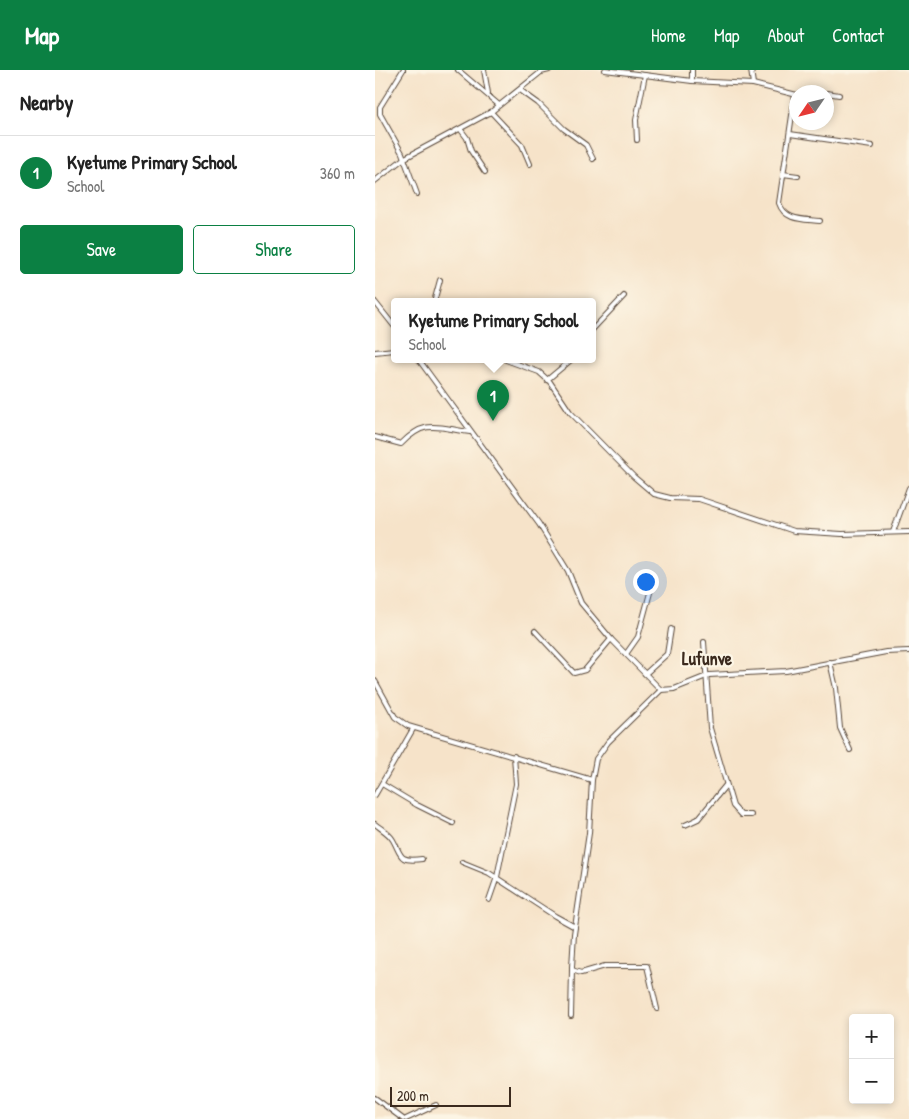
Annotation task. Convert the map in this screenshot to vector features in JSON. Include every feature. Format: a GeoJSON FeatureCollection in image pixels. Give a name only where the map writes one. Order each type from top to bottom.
{"type":"FeatureCollection","features":[{"type":"Feature","properties":{"kind":"street"},"geometry":{"type":"LineString","coordinates":[[403,70],[380,107],[380,114],[403,159],[417,194]]}},
{"type":"Feature","properties":{"kind":"street"},"geometry":{"type":"LineString","coordinates":[[458,70],[488,93],[499,105]]}},
{"type":"Feature","properties":{"kind":"street"},"geometry":{"type":"LineString","coordinates":[[484,70],[488,93]]}},
{"type":"Feature","properties":{"kind":"street"},"geometry":{"type":"LineString","coordinates":[[375,181],[403,159],[461,130],[491,112],[541,72],[549,70]]}},
{"type":"Feature","properties":{"kind":"street"},"geometry":{"type":"LineString","coordinates":[[605,70],[692,81],[753,84],[789,93]]}},
{"type":"Feature","properties":{"kind":"street"},"geometry":{"type":"LineString","coordinates":[[692,70],[692,81]]}},
{"type":"Feature","properties":{"kind":"street"},"geometry":{"type":"LineString","coordinates":[[751,70],[753,84]]}},
{"type":"Feature","properties":{"kind":"street"},"geometry":{"type":"LineString","coordinates":[[637,140],[636,120],[645,75]]}},
{"type":"Feature","properties":{"kind":"street"},"geometry":{"type":"LineString","coordinates":[[520,90],[538,103],[564,129],[586,145],[593,159]]}},
{"type":"Feature","properties":{"kind":"street"},"geometry":{"type":"LineString","coordinates":[[834,94],[839,95]]}},
{"type":"Feature","properties":{"kind":"street"},"geometry":{"type":"LineString","coordinates":[[491,112],[521,145],[530,164]]}},
{"type":"Feature","properties":{"kind":"street"},"geometry":{"type":"LineString","coordinates":[[461,130],[467,138],[471,151],[485,172]]}},
{"type":"Feature","properties":{"kind":"street"},"geometry":{"type":"LineString","coordinates":[[791,130],[779,203],[782,212],[790,217],[820,221]]}},
{"type":"Feature","properties":{"kind":"street"},"geometry":{"type":"LineString","coordinates":[[790,134],[872,146]]}},
{"type":"Feature","properties":{"kind":"street"},"geometry":{"type":"LineString","coordinates":[[783,174],[798,176]]}},
{"type":"Feature","properties":{"kind":"street"},"geometry":{"type":"LineString","coordinates":[[435,298],[440,280]]}},
{"type":"Feature","properties":{"kind":"street"},"geometry":{"type":"LineString","coordinates":[[596,321],[625,296]]}},
{"type":"Feature","properties":{"kind":"street"},"geometry":{"type":"LineString","coordinates":[[375,302],[391,322]]}},
{"type":"Feature","properties":{"kind":"street"},"geometry":{"type":"LineString","coordinates":[[375,352],[391,350]]}},
{"type":"Feature","properties":{"kind":"street"},"geometry":{"type":"LineString","coordinates":[[421,363],[539,524],[568,571],[581,603],[611,639],[661,690]]}},
{"type":"Feature","properties":{"kind":"street"},"geometry":{"type":"LineString","coordinates":[[514,363],[539,372],[570,412],[634,477],[655,494],[670,498],[699,499],[794,531],[842,534],[909,532]]}},
{"type":"Feature","properties":{"kind":"street"},"geometry":{"type":"LineString","coordinates":[[547,380],[567,363]]}},
{"type":"Feature","properties":{"kind":"street"},"geometry":{"type":"LineString","coordinates":[[375,437],[401,444],[416,429],[435,426],[470,432]]}},
{"type":"Feature","properties":{"kind":"street"},"geometry":{"type":"LineString","coordinates":[[893,532],[909,488]]}},
{"type":"Feature","properties":{"kind":"street"},"geometry":{"type":"LineString","coordinates":[[626,654],[638,637],[651,589]]}},
{"type":"Feature","properties":{"kind":"street"},"geometry":{"type":"LineString","coordinates":[[645,674],[667,654],[671,629]]}},
{"type":"Feature","properties":{"kind":"street"},"geometry":{"type":"LineString","coordinates":[[535,631],[573,673],[585,670],[611,639]]}},
{"type":"Feature","properties":{"kind":"street"},"geometry":{"type":"LineString","coordinates":[[704,642],[710,728],[726,785],[737,812],[741,815],[751,815]]}},
{"type":"Feature","properties":{"kind":"street"},"geometry":{"type":"LineString","coordinates":[[571,1016],[575,927],[589,833],[592,780],[596,759],[608,742],[661,690],[674,689],[705,676],[786,671],[886,652],[909,651]]}},
{"type":"Feature","properties":{"kind":"street"},"geometry":{"type":"LineString","coordinates":[[830,662],[836,688],[840,728],[850,750]]}},
{"type":"Feature","properties":{"kind":"street"},"geometry":{"type":"LineString","coordinates":[[375,681],[395,717],[413,729],[514,756],[592,780]]}},
{"type":"Feature","properties":{"kind":"street"},"geometry":{"type":"LineString","coordinates":[[375,795],[413,729]]}},
{"type":"Feature","properties":{"kind":"street"},"geometry":{"type":"LineString","coordinates":[[489,900],[497,877],[516,784],[514,756]]}},
{"type":"Feature","properties":{"kind":"street"},"geometry":{"type":"LineString","coordinates":[[382,784],[417,805],[453,823]]}},
{"type":"Feature","properties":{"kind":"street"},"geometry":{"type":"LineString","coordinates":[[685,825],[699,819],[726,785]]}},
{"type":"Feature","properties":{"kind":"street"},"geometry":{"type":"LineString","coordinates":[[375,824],[393,840],[401,856],[407,859],[422,859]]}},
{"type":"Feature","properties":{"kind":"street"},"geometry":{"type":"LineString","coordinates":[[462,862],[497,877],[555,916],[575,927]]}},
{"type":"Feature","properties":{"kind":"street"},"geometry":{"type":"LineString","coordinates":[[572,970],[581,973],[605,966],[647,966],[657,1009]]}},
{"type":"Feature","properties":{"kind":"street"},"geometry":{"type":"LineString","coordinates":[[375,1098],[405,1119],[436,1105]]}},
{"type":"Feature","properties":{"kind":"place","name":"Kyetume Primary School"},"geometry":{"type":"Point","coordinates":[493,421]}},
{"type":"Feature","properties":{"kind":"district","name":"Lufunve"},"geometry":{"type":"Point","coordinates":[707,659]}}]}
